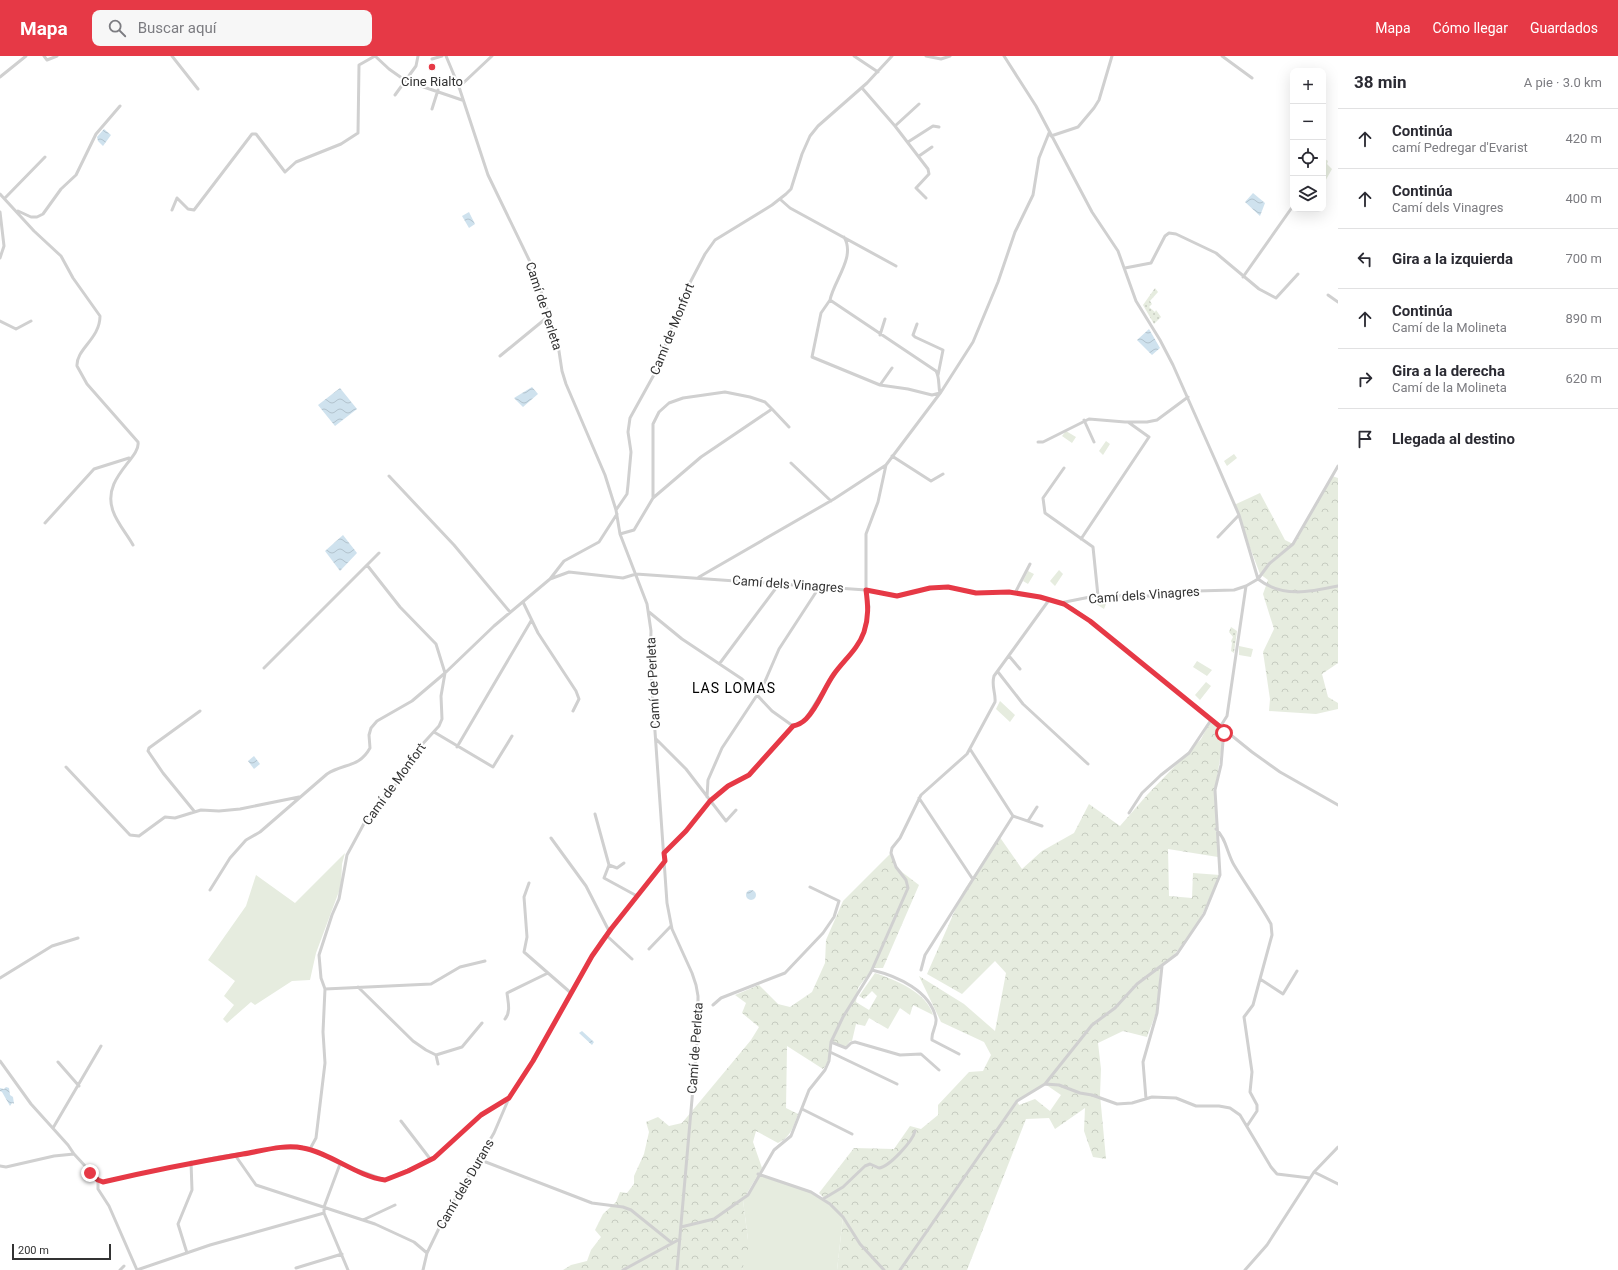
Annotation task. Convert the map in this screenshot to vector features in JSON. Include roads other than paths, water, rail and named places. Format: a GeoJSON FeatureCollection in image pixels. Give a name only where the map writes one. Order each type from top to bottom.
{"type":"FeatureCollection","features":[{"type":"Feature","properties":{"kind":"street"},"geometry":{"type":"LineString","coordinates":[[0,77],[26,56]]}},
{"type":"Feature","properties":{"kind":"street"},"geometry":{"type":"LineString","coordinates":[[44,56],[47,60],[57,56]]}},
{"type":"Feature","properties":{"kind":"street"},"geometry":{"type":"LineString","coordinates":[[172,56],[198,89]]}},
{"type":"Feature","properties":{"kind":"street"},"geometry":{"type":"LineString","coordinates":[[172,210],[176,198],[188,209],[194,210],[252,134],[256,134],[285,172],[296,162],[341,144],[358,133],[359,65],[375,56],[389,69],[406,81],[438,90],[462,100]]}},
{"type":"Feature","properties":{"kind":"street"},"geometry":{"type":"LineString","coordinates":[[395,96],[416,66],[418,56]]}},
{"type":"Feature","properties":{"kind":"street"},"geometry":{"type":"LineString","coordinates":[[432,59],[442,56]]}},
{"type":"Feature","properties":{"kind":"street","name":"Camí de Perleta"},"geometry":{"type":"LineString","coordinates":[[446,56],[459,87],[462,100],[493,187],[529,259],[550,315],[558,338],[562,371],[566,384],[605,475],[616,512],[620,534],[649,612],[651,631],[650,660],[667,904],[671,926],[692,973],[698,996],[698,1032],[678,1270]]}},
{"type":"Feature","properties":{"kind":"street"},"geometry":{"type":"LineString","coordinates":[[459,87],[492,56]]}},
{"type":"Feature","properties":{"kind":"street"},"geometry":{"type":"LineString","coordinates":[[854,56],[878,72]]}},
{"type":"Feature","properties":{"kind":"street","name":"Camí de Monfort"},"geometry":{"type":"LineString","coordinates":[[310,1149],[316,1138],[325,1057],[323,1032],[325,989],[321,978],[319,955],[332,915],[339,899],[347,855],[367,818],[377,804],[392,790],[418,750],[434,732],[442,719],[441,696],[445,673],[510,612],[550,579],[564,561],[599,542],[624,499],[628,485],[631,452],[628,432],[630,418],[656,372],[677,311],[697,268],[715,240],[781,200],[790,188],[810,136],[818,126],[862,88],[892,56]]}},
{"type":"Feature","properties":{"kind":"street"},"geometry":{"type":"LineString","coordinates":[[926,56],[941,59],[950,56]]}},
{"type":"Feature","properties":{"kind":"street"},"geometry":{"type":"LineString","coordinates":[[1004,56],[1034,102],[1092,212],[1118,251],[1136,301],[1160,340],[1188,397],[1239,515],[1258,579],[1276,589],[1288,592],[1302,592],[1338,586]]}},
{"type":"Feature","properties":{"kind":"street"},"geometry":{"type":"LineString","coordinates":[[1050,134],[1078,127],[1094,108],[1101,94],[1112,56]]}},
{"type":"Feature","properties":{"kind":"street"},"geometry":{"type":"LineString","coordinates":[[1222,56],[1252,78]]}},
{"type":"Feature","properties":{"kind":"street"},"geometry":{"type":"LineString","coordinates":[[862,88],[908,142],[928,170],[929,174],[916,188],[926,198]]}},
{"type":"Feature","properties":{"kind":"street"},"geometry":{"type":"LineString","coordinates":[[432,109],[438,90]]}},
{"type":"Feature","properties":{"kind":"street"},"geometry":{"type":"LineString","coordinates":[[895,126],[919,104]]}},
{"type":"Feature","properties":{"kind":"street"},"geometry":{"type":"LineString","coordinates":[[17,211],[31,217],[37,217],[43,214],[61,189],[76,175],[96,134],[120,106]]}},
{"type":"Feature","properties":{"kind":"street"},"geometry":{"type":"LineString","coordinates":[[908,142],[933,126],[939,127]]}},
{"type":"Feature","properties":{"kind":"street"},"geometry":{"type":"LineString","coordinates":[[664,853],[686,831],[710,801],[728,786],[749,775],[793,726],[799,724],[810,713],[834,673],[857,646],[867,622],[869,606],[866,590],[866,534],[878,502],[886,465],[940,394],[977,333],[998,282],[1015,232],[1033,195],[1039,158],[1050,134]]}},
{"type":"Feature","properties":{"kind":"street"},"geometry":{"type":"LineString","coordinates":[[919,156],[932,148]]}},
{"type":"Feature","properties":{"kind":"street"},"geometry":{"type":"LineString","coordinates":[[5,198],[45,157]]}},
{"type":"Feature","properties":{"kind":"street"},"geometry":{"type":"LineString","coordinates":[[0,194],[34,231],[61,256],[73,278],[100,316],[98,331],[78,357],[77,366],[87,384],[138,442],[137,449],[114,481],[110,491],[110,500],[116,518],[133,545]]}},
{"type":"Feature","properties":{"kind":"street"},"geometry":{"type":"LineString","coordinates":[[781,200],[790,208],[896,266]]}},
{"type":"Feature","properties":{"kind":"street"},"geometry":{"type":"LineString","coordinates":[[1243,277],[1290,210]]}},
{"type":"Feature","properties":{"kind":"street"},"geometry":{"type":"LineString","coordinates":[[0,212],[4,246],[0,258]]}},
{"type":"Feature","properties":{"kind":"street"},"geometry":{"type":"LineString","coordinates":[[1125,268],[1151,263],[1165,236],[1169,233],[1176,234],[1216,253],[1243,277],[1259,289],[1276,298],[1298,274]]}},
{"type":"Feature","properties":{"kind":"street"},"geometry":{"type":"LineString","coordinates":[[844,237],[848,250],[842,272],[830,300],[820,313],[812,357],[880,385],[908,389],[932,395],[940,394]]}},
{"type":"Feature","properties":{"kind":"street"},"geometry":{"type":"LineString","coordinates":[[1328,295],[1338,302]]}},
{"type":"Feature","properties":{"kind":"street"},"geometry":{"type":"LineString","coordinates":[[830,300],[880,335],[936,371],[938,375]]}},
{"type":"Feature","properties":{"kind":"street"},"geometry":{"type":"LineString","coordinates":[[500,356],[550,315]]}},
{"type":"Feature","properties":{"kind":"street"},"geometry":{"type":"LineString","coordinates":[[880,335],[885,319]]}},
{"type":"Feature","properties":{"kind":"street"},"geometry":{"type":"LineString","coordinates":[[0,321],[16,329],[31,321]]}},
{"type":"Feature","properties":{"kind":"street"},"geometry":{"type":"LineString","coordinates":[[917,324],[913,335],[915,337],[943,350],[938,375],[940,394]]}},
{"type":"Feature","properties":{"kind":"street"},"geometry":{"type":"LineString","coordinates":[[880,385],[892,368]]}},
{"type":"Feature","properties":{"kind":"street"},"geometry":{"type":"LineString","coordinates":[[653,498],[653,424],[659,412],[669,403],[682,398],[725,392],[750,397],[765,402],[789,427]]}},
{"type":"Feature","properties":{"kind":"street"},"geometry":{"type":"LineString","coordinates":[[1038,442],[1043,442],[1090,418],[1127,422],[1147,422],[1158,420],[1188,397]]}},
{"type":"Feature","properties":{"kind":"street"},"geometry":{"type":"LineString","coordinates":[[620,534],[634,530],[653,498],[701,457],[772,409]]}},
{"type":"Feature","properties":{"kind":"street"},"geometry":{"type":"LineString","coordinates":[[1084,420],[1094,442]]}},
{"type":"Feature","properties":{"kind":"street"},"geometry":{"type":"LineString","coordinates":[[1081,538],[1150,437],[1127,422]]}},
{"type":"Feature","properties":{"kind":"street"},"geometry":{"type":"LineString","coordinates":[[892,456],[931,481],[943,474]]}},
{"type":"Feature","properties":{"kind":"street"},"geometry":{"type":"LineString","coordinates":[[45,523],[94,469],[130,458]]}},
{"type":"Feature","properties":{"kind":"street"},"geometry":{"type":"LineString","coordinates":[[791,463],[831,500]]}},
{"type":"Feature","properties":{"kind":"street"},"geometry":{"type":"LineString","coordinates":[[699,577],[831,500],[886,465]]}},
{"type":"Feature","properties":{"kind":"street"},"geometry":{"type":"LineString","coordinates":[[1258,579],[1269,564],[1293,544],[1336,473],[1338,466]]}},
{"type":"Feature","properties":{"kind":"street"},"geometry":{"type":"LineString","coordinates":[[1064,468],[1043,498],[1045,513],[1093,547],[1098,596]]}},
{"type":"Feature","properties":{"kind":"street"},"geometry":{"type":"LineString","coordinates":[[388,476],[454,545],[510,612]]}},
{"type":"Feature","properties":{"kind":"street"},"geometry":{"type":"LineString","coordinates":[[1218,537],[1239,515]]}},
{"type":"Feature","properties":{"kind":"street"},"geometry":{"type":"LineString","coordinates":[[264,668],[379,552]]}},
{"type":"Feature","properties":{"kind":"street"},"geometry":{"type":"LineString","coordinates":[[1015,593],[1030,564]]}},
{"type":"Feature","properties":{"kind":"street"},"geometry":{"type":"LineString","coordinates":[[210,890],[230,858],[246,840],[260,832],[327,774],[333,770],[355,764],[361,760],[370,748],[369,735],[374,724],[412,701],[445,673],[436,644],[400,607],[367,565]]}},
{"type":"Feature","properties":{"kind":"street","name":"Camí dels Vinagres"},"geometry":{"type":"LineString","coordinates":[[550,579],[569,572],[623,578],[636,574],[699,577],[866,590],[897,596],[930,588],[948,587],[976,593],[1015,593],[1060,603],[1098,596],[1153,596],[1196,591],[1234,590],[1246,586],[1258,579]]}},
{"type":"Feature","properties":{"kind":"street"},"geometry":{"type":"LineString","coordinates":[[720,663],[779,584]]}},
{"type":"Feature","properties":{"kind":"street"},"geometry":{"type":"LineString","coordinates":[[707,797],[708,780],[722,748],[758,695],[779,649],[820,586]]}},
{"type":"Feature","properties":{"kind":"street"},"geometry":{"type":"LineString","coordinates":[[1220,727],[1227,716],[1246,586]]}},
{"type":"Feature","properties":{"kind":"street"},"geometry":{"type":"LineString","coordinates":[[682,1227],[714,1219],[743,1200],[748,1195],[758,1174],[774,1150],[791,1136],[809,1090],[825,1070],[829,1062],[831,1042],[843,1017],[872,970],[908,888],[906,880],[896,867],[891,853],[892,848],[900,838],[919,798],[961,760],[970,749],[995,702],[996,696],[992,686],[994,676],[1049,600]]}},
{"type":"Feature","properties":{"kind":"street"},"geometry":{"type":"LineString","coordinates":[[523,602],[532,621],[578,696],[573,711]]}},
{"type":"Feature","properties":{"kind":"street"},"geometry":{"type":"LineString","coordinates":[[1060,603],[1072,608],[1090,621],[1211,720],[1280,772],[1338,805]]}},
{"type":"Feature","properties":{"kind":"street"},"geometry":{"type":"LineString","coordinates":[[649,612],[682,639],[742,679],[772,711],[793,726]]}},
{"type":"Feature","properties":{"kind":"street"},"geometry":{"type":"LineString","coordinates":[[457,747],[532,621]]}},
{"type":"Feature","properties":{"kind":"street"},"geometry":{"type":"LineString","coordinates":[[1009,656],[1020,670]]}},
{"type":"Feature","properties":{"kind":"street"},"geometry":{"type":"LineString","coordinates":[[998,672],[1023,704],[1088,764]]}},
{"type":"Feature","properties":{"kind":"street"},"geometry":{"type":"LineString","coordinates":[[194,811],[164,774],[148,750],[200,711]]}},
{"type":"Feature","properties":{"kind":"street"},"geometry":{"type":"LineString","coordinates":[[1129,813],[1142,793],[1161,775],[1190,753],[1211,720]]}},
{"type":"Feature","properties":{"kind":"street"},"geometry":{"type":"LineString","coordinates":[[900,1270],[1017,1101],[1045,1084],[1092,1025],[1115,1008],[1137,984],[1176,954],[1204,914],[1220,875],[1216,829],[1215,790],[1221,765],[1224,730]]}},
{"type":"Feature","properties":{"kind":"street"},"geometry":{"type":"LineString","coordinates":[[434,732],[493,767],[512,736]]}},
{"type":"Feature","properties":{"kind":"street"},"geometry":{"type":"LineString","coordinates":[[656,739],[686,769],[726,821],[736,810]]}},
{"type":"Feature","properties":{"kind":"street"},"geometry":{"type":"LineString","coordinates":[[970,749],[1013,816],[1042,826]]}},
{"type":"Feature","properties":{"kind":"street"},"geometry":{"type":"LineString","coordinates":[[66,767],[130,835],[139,836],[164,817],[175,818],[194,811],[240,809],[300,796]]}},
{"type":"Feature","properties":{"kind":"street"},"geometry":{"type":"LineString","coordinates":[[919,798],[972,878]]}},
{"type":"Feature","properties":{"kind":"street"},"geometry":{"type":"LineString","coordinates":[[1028,821],[1037,807]]}},
{"type":"Feature","properties":{"kind":"street"},"geometry":{"type":"LineString","coordinates":[[595,814],[609,865],[604,878],[637,896]]}},
{"type":"Feature","properties":{"kind":"street"},"geometry":{"type":"LineString","coordinates":[[921,970],[925,955],[972,878],[1013,816]]}},
{"type":"Feature","properties":{"kind":"street"},"geometry":{"type":"LineString","coordinates":[[1216,829],[1222,835],[1226,849],[1234,864],[1271,924],[1272,935],[1260,979],[1252,1005],[1244,1017],[1252,1072],[1250,1092],[1257,1105],[1258,1111],[1248,1126]]}},
{"type":"Feature","properties":{"kind":"street"},"geometry":{"type":"LineString","coordinates":[[551,838],[586,886],[609,931]]}},
{"type":"Feature","properties":{"kind":"street","name":"Camí dels Durans"},"geometry":{"type":"LineString","coordinates":[[423,1270],[427,1253],[444,1218],[494,1133],[509,1098],[533,1061],[592,956],[609,931],[665,861]]}},
{"type":"Feature","properties":{"kind":"street"},"geometry":{"type":"LineString","coordinates":[[609,865],[617,868],[624,863]]}},
{"type":"Feature","properties":{"kind":"street"},"geometry":{"type":"LineString","coordinates":[[528,883],[524,897],[527,937],[524,952],[571,993]]}},
{"type":"Feature","properties":{"kind":"street"},"geometry":{"type":"LineString","coordinates":[[713,1005],[721,998],[785,973],[823,933],[834,917],[839,901],[810,887]]}},
{"type":"Feature","properties":{"kind":"street"},"geometry":{"type":"LineString","coordinates":[[649,949],[671,926]]}},
{"type":"Feature","properties":{"kind":"street"},"geometry":{"type":"LineString","coordinates":[[606,935],[632,959]]}},
{"type":"Feature","properties":{"kind":"street"},"geometry":{"type":"LineString","coordinates":[[0,978],[52,946],[78,938]]}},
{"type":"Feature","properties":{"kind":"street"},"geometry":{"type":"LineString","coordinates":[[325,989],[431,984],[460,967],[485,961]]}},
{"type":"Feature","properties":{"kind":"street"},"geometry":{"type":"LineString","coordinates":[[1146,1099],[1142,1062],[1157,1013],[1162,966]]}},
{"type":"Feature","properties":{"kind":"street"},"geometry":{"type":"LineString","coordinates":[[872,970],[892,975],[907,984],[927,1000],[933,1006],[936,1021],[931,1035],[932,1040],[959,1054]]}},
{"type":"Feature","properties":{"kind":"street"},"geometry":{"type":"LineString","coordinates":[[1260,979],[1283,994],[1297,971]]}},
{"type":"Feature","properties":{"kind":"street"},"geometry":{"type":"LineString","coordinates":[[505,1019],[508,1015],[509,1008],[507,993],[548,973]]}},
{"type":"Feature","properties":{"kind":"street"},"geometry":{"type":"LineString","coordinates":[[358,987],[413,1041],[436,1055],[462,1047],[482,1023]]}},
{"type":"Feature","properties":{"kind":"street"},"geometry":{"type":"LineString","coordinates":[[831,1042],[846,1048],[851,1043],[855,1042],[900,1055],[921,1054],[940,1070]]}},
{"type":"Feature","properties":{"kind":"street"},"geometry":{"type":"LineString","coordinates":[[53,1128],[79,1086],[101,1046]]}},
{"type":"Feature","properties":{"kind":"street"},"geometry":{"type":"LineString","coordinates":[[830,1052],[897,1084]]}},
{"type":"Feature","properties":{"kind":"street"},"geometry":{"type":"LineString","coordinates":[[436,1055],[438,1064]]}},
{"type":"Feature","properties":{"kind":"street"},"geometry":{"type":"LineString","coordinates":[[0,1061],[31,1104],[98,1180],[103,1182],[191,1162],[278,1148],[310,1149],[340,1164],[385,1180],[431,1160],[481,1115],[509,1098]]}},
{"type":"Feature","properties":{"kind":"street"},"geometry":{"type":"LineString","coordinates":[[58,1062],[79,1086]]}},
{"type":"Feature","properties":{"kind":"street"},"geometry":{"type":"LineString","coordinates":[[1045,1084],[1059,1085],[1117,1104],[1132,1103],[1152,1097],[1176,1098],[1196,1106],[1219,1106],[1230,1108],[1240,1115],[1248,1126],[1271,1167],[1277,1174],[1310,1178]]}},
{"type":"Feature","properties":{"kind":"street"},"geometry":{"type":"LineString","coordinates":[[802,1109],[852,1134]]}},
{"type":"Feature","properties":{"kind":"street"},"geometry":{"type":"LineString","coordinates":[[401,1121],[431,1160]]}},
{"type":"Feature","properties":{"kind":"street"},"geometry":{"type":"LineString","coordinates":[[823,1199],[843,1186],[865,1166],[870,1164],[879,1168],[889,1164],[912,1139],[914,1132]]}},
{"type":"Feature","properties":{"kind":"street"},"geometry":{"type":"LineString","coordinates":[[1245,1270],[1267,1245],[1314,1172],[1338,1147]]}},
{"type":"Feature","properties":{"kind":"street"},"geometry":{"type":"LineString","coordinates":[[0,1166],[6,1167],[54,1156],[74,1154]]}},
{"type":"Feature","properties":{"kind":"street"},"geometry":{"type":"LineString","coordinates":[[235,1155],[256,1185],[363,1220],[407,1238],[419,1245],[427,1253]]}},
{"type":"Feature","properties":{"kind":"street"},"geometry":{"type":"LineString","coordinates":[[478,1159],[592,1203],[623,1207],[631,1210],[672,1243]]}},
{"type":"Feature","properties":{"kind":"street"},"geometry":{"type":"LineString","coordinates":[[187,1253],[178,1224],[192,1190],[191,1162]]}},
{"type":"Feature","properties":{"kind":"street"},"geometry":{"type":"LineString","coordinates":[[340,1164],[324,1207],[324,1213],[348,1270]]}},
{"type":"Feature","properties":{"kind":"street"},"geometry":{"type":"LineString","coordinates":[[1314,1172],[1338,1184]]}},
{"type":"Feature","properties":{"kind":"street"},"geometry":{"type":"LineString","coordinates":[[758,1174],[811,1192],[823,1199],[843,1216],[860,1244],[884,1270]]}},
{"type":"Feature","properties":{"kind":"street"},"geometry":{"type":"LineString","coordinates":[[98,1180],[98,1189],[109,1206],[137,1270],[210,1245],[324,1213]]}},
{"type":"Feature","properties":{"kind":"street"},"geometry":{"type":"LineString","coordinates":[[363,1220],[395,1205]]}},
{"type":"Feature","properties":{"kind":"street"},"geometry":{"type":"LineString","coordinates":[[623,1270],[680,1239]]}},
{"type":"Feature","properties":{"kind":"street"},"geometry":{"type":"LineString","coordinates":[[296,1268],[342,1254]]}},
{"type":"Feature","properties":{"kind":"street"},"geometry":{"type":"LineString","coordinates":[[120,1270],[124,1266]]}},
{"type":"Feature","properties":{"kind":"water"},"geometry":{"type":"Polygon","coordinates":[[[104,129],[111,135],[103,146],[98,141],[97,137],[104,129]]]}},
{"type":"Feature","properties":{"kind":"water"},"geometry":{"type":"Polygon","coordinates":[[[1253,193],[1265,203],[1260,216],[1245,202],[1253,193]]]}},
{"type":"Feature","properties":{"kind":"water"},"geometry":{"type":"Polygon","coordinates":[[[469,212],[475,224],[469,228],[462,216],[469,212]]]}},
{"type":"Feature","properties":{"kind":"water"},"geometry":{"type":"Polygon","coordinates":[[[1149,329],[1160,348],[1152,355],[1137,340],[1149,329]]]}},
{"type":"Feature","properties":{"kind":"water"},"geometry":{"type":"Polygon","coordinates":[[[532,387],[538,394],[523,407],[514,398],[532,387]]]}},
{"type":"Feature","properties":{"kind":"water"},"geometry":{"type":"Polygon","coordinates":[[[340,388],[357,409],[335,426],[318,405],[340,388]]]}},
{"type":"Feature","properties":{"kind":"water"},"geometry":{"type":"Polygon","coordinates":[[[343,535],[357,553],[340,571],[325,551],[343,535]]]}},
{"type":"Feature","properties":{"kind":"water"},"geometry":{"type":"Polygon","coordinates":[[[254,756],[260,764],[254,769],[248,761],[254,756]]]}},
{"type":"Feature","properties":{"kind":"water"},"geometry":{"type":"Polygon","coordinates":[[[749,890],[753,890],[755,891],[755,899],[749,900],[746,897],[746,893],[749,890]]]}},
{"type":"Feature","properties":{"kind":"water"},"geometry":{"type":"Polygon","coordinates":[[[582,1031],[594,1042],[592,1045],[579,1033],[582,1031]]]}},
{"type":"Feature","properties":{"kind":"water"},"geometry":{"type":"Polygon","coordinates":[[[6,1087],[9,1088],[10,1095],[13,1097],[14,1104],[12,1103],[10,1106],[0,1091],[0,1088],[4,1089],[6,1087]]]}},
{"type":"Feature","properties":{"kind":"place","name":"Cine Rialto"},"geometry":{"type":"Point","coordinates":[432,67]}},
{"type":"Feature","properties":{"kind":"district","name":"LAS LOMAS"},"geometry":{"type":"Point","coordinates":[734,688]}}]}
